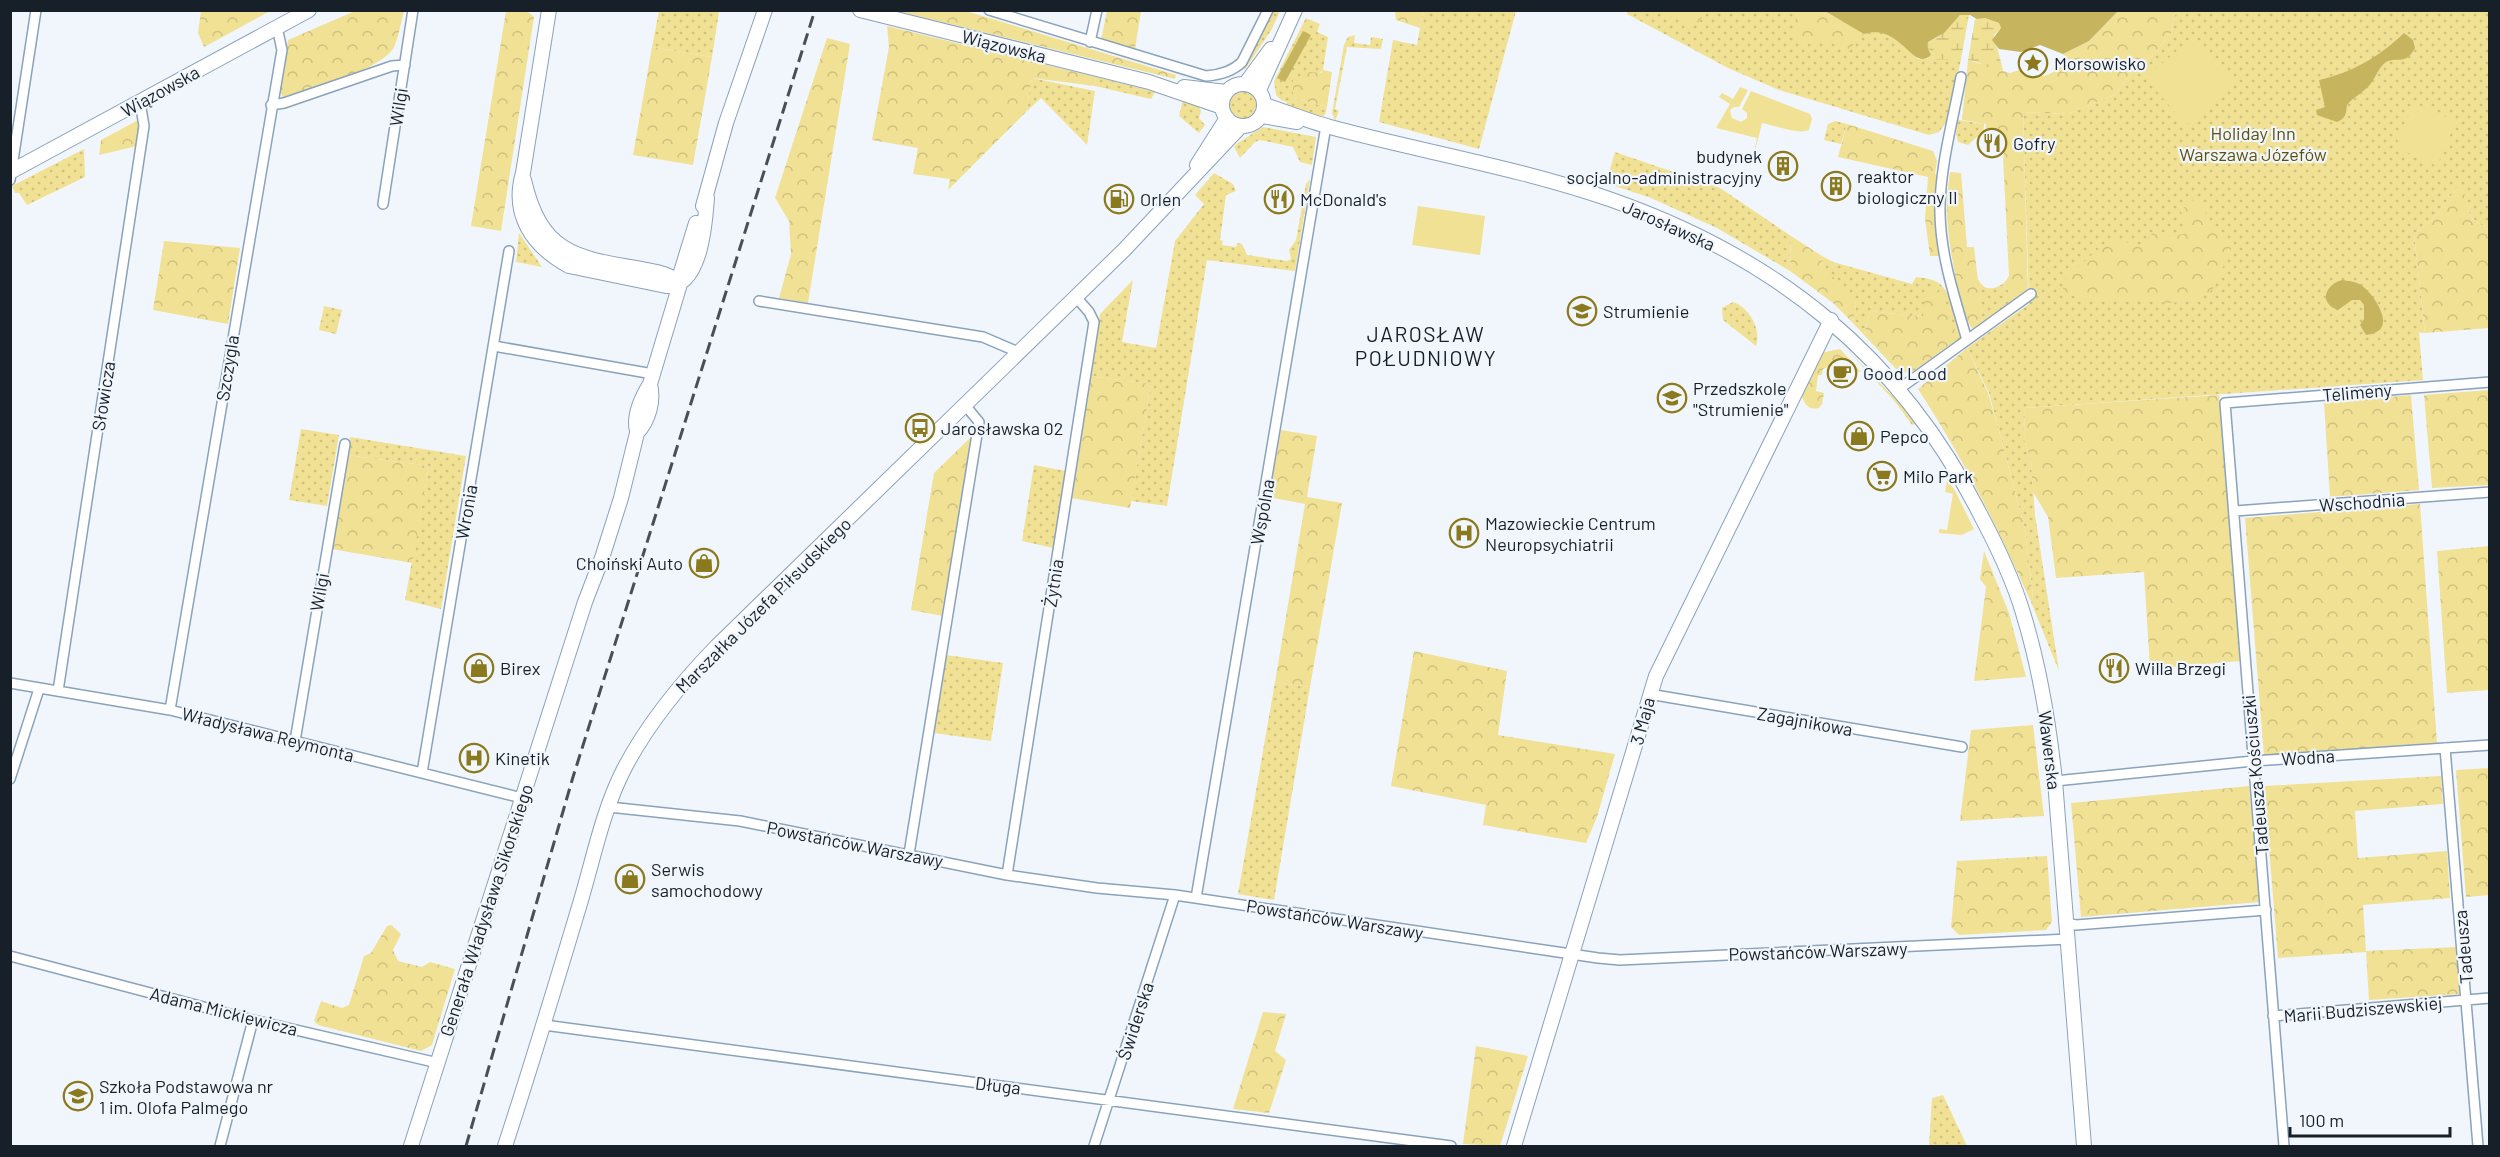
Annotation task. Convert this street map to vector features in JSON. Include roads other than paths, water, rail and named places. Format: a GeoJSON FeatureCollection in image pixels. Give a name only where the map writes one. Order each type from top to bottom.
{"type":"FeatureCollection","features":[{"type":"Feature","properties":{"kind":"main road","name":"Wiązowska"},"geometry":{"type":"LineString","coordinates":[[11,174],[283,20],[309,10]]}},
{"type":"Feature","properties":{"kind":"main road"},"geometry":{"type":"LineString","coordinates":[[549,10],[523,173],[518,190],[525,223],[555,258],[569,266],[666,286],[680,284]]}},
{"type":"Feature","properties":{"kind":"main road","name":"Generała Władysława Sikorskiego"},"geometry":{"type":"LineString","coordinates":[[411,1146],[585,602],[617,510],[637,434],[635,424],[637,416],[651,379],[689,247],[707,198],[726,123],[765,10]]}},
{"type":"Feature","properties":{"kind":"main road","name":"Wiązowska"},"geometry":{"type":"LineString","coordinates":[[860,10],[1149,82],[1226,92]]}},
{"type":"Feature","properties":{"kind":"main road"},"geometry":{"type":"LineString","coordinates":[[1259,90],[1246,83],[1231,86],[1226,92],[1224,113],[1240,126],[1253,124],[1263,110],[1259,90],[1295,10]]}},
{"type":"Feature","properties":{"kind":"main road"},"geometry":{"type":"LineString","coordinates":[[1246,83],[1281,38]]}},
{"type":"Feature","properties":{"kind":"main road","name":"Wiązowska"},"geometry":{"type":"LineString","coordinates":[[1149,82],[1224,113]]}},
{"type":"Feature","properties":{"kind":"main road","name":"Jarosławska"},"geometry":{"type":"LineString","coordinates":[[1263,110],[1541,179],[1648,214],[1692,232],[1743,260],[1795,293],[1831,320],[1861,347],[1899,390]]}},
{"type":"Feature","properties":{"kind":"main road","name":"Marszałka Józefa Piłsudskiego"},"geometry":{"type":"LineString","coordinates":[[1173,198],[1224,113]]}},
{"type":"Feature","properties":{"kind":"main road","name":"Marszałka Józefa Piłsudskiego"},"geometry":{"type":"LineString","coordinates":[[506,1146],[609,807],[623,772],[639,743],[689,675],[1076,297],[1240,126]]}},
{"type":"Feature","properties":{"kind":"main road","name":"3 Maja"},"geometry":{"type":"LineString","coordinates":[[1514,1146],[1573,955],[1649,694],[1691,602],[1831,320]]}},
{"type":"Feature","properties":{"kind":"main road","name":"Wawerska"},"geometry":{"type":"LineString","coordinates":[[1899,390],[1926,423],[1952,462],[1995,542],[2010,576],[2034,651],[2049,729],[2055,782],[2084,1146]]}},
{"type":"Feature","properties":{"kind":"street"},"geometry":{"type":"LineString","coordinates":[[11,174],[36,10]]}},
{"type":"Feature","properties":{"kind":"street","name":"Wilgi"},"geometry":{"type":"LineString","coordinates":[[383,204],[413,10]]}},
{"type":"Feature","properties":{"kind":"street"},"geometry":{"type":"LineString","coordinates":[[989,10],[1206,76],[1216,75],[1237,67],[1242,62],[1268,10]]}},
{"type":"Feature","properties":{"kind":"street"},"geometry":{"type":"LineString","coordinates":[[1090,42],[1097,10]]}},
{"type":"Feature","properties":{"kind":"street","name":"Szczygla"},"geometry":{"type":"LineString","coordinates":[[170,710],[282,50],[283,20]]}},
{"type":"Feature","properties":{"kind":"street"},"geometry":{"type":"LineString","coordinates":[[271,105],[284,103],[392,66],[405,65]]}},
{"type":"Feature","properties":{"kind":"street"},"geometry":{"type":"LineString","coordinates":[[1961,77],[1943,176],[1940,214],[1946,268],[1967,340]]}},
{"type":"Feature","properties":{"kind":"street","name":"Słowicza"},"geometry":{"type":"LineString","coordinates":[[58,691],[144,126],[140,102]]}},
{"type":"Feature","properties":{"kind":"street","name":"Wspólna"},"geometry":{"type":"LineString","coordinates":[[1197,898],[1326,126]]}},
{"type":"Feature","properties":{"kind":"street","name":"Wronia"},"geometry":{"type":"LineString","coordinates":[[422,772],[509,251]]}},
{"type":"Feature","properties":{"kind":"street"},"geometry":{"type":"LineString","coordinates":[[1899,390],[2031,294]]}},
{"type":"Feature","properties":{"kind":"street","name":"Żytnia"},"geometry":{"type":"LineString","coordinates":[[1007,874],[1094,322],[1076,297]]}},
{"type":"Feature","properties":{"kind":"street"},"geometry":{"type":"LineString","coordinates":[[759,301],[983,337],[1018,352]]}},
{"type":"Feature","properties":{"kind":"street"},"geometry":{"type":"LineString","coordinates":[[494,346],[651,379]]}},
{"type":"Feature","properties":{"kind":"street","name":"Telimeny"},"geometry":{"type":"LineString","coordinates":[[2225,404],[2490,382]]}},
{"type":"Feature","properties":{"kind":"street","name":"Tadeusza Kościuszki"},"geometry":{"type":"LineString","coordinates":[[2225,404],[2284,1146]]}},
{"type":"Feature","properties":{"kind":"street"},"geometry":{"type":"LineString","coordinates":[[909,854],[979,422],[965,405]]}},
{"type":"Feature","properties":{"kind":"street","name":"Wilgi"},"geometry":{"type":"LineString","coordinates":[[295,741],[345,444]]}},
{"type":"Feature","properties":{"kind":"street","name":"Wschodnia"},"geometry":{"type":"LineString","coordinates":[[2235,511],[2490,492]]}},
{"type":"Feature","properties":{"kind":"street","name":"Władysława Reymonta"},"geometry":{"type":"LineString","coordinates":[[10,683],[170,710],[522,798]]}},
{"type":"Feature","properties":{"kind":"street"},"geometry":{"type":"LineString","coordinates":[[10,779],[39,689]]}},
{"type":"Feature","properties":{"kind":"street","name":"Zagajnikowa"},"geometry":{"type":"LineString","coordinates":[[1649,694],[1962,747]]}},
{"type":"Feature","properties":{"kind":"street","name":"Wodna"},"geometry":{"type":"LineString","coordinates":[[2055,782],[2253,761],[2490,745]]}},
{"type":"Feature","properties":{"kind":"street","name":"Tadeusza"},"geometry":{"type":"LineString","coordinates":[[2445,748],[2478,1146]]}},
{"type":"Feature","properties":{"kind":"street","name":"Powstańców Warszawy"},"geometry":{"type":"LineString","coordinates":[[609,807],[740,821],[1007,874],[1096,888],[1197,898],[1573,955],[1620,960],[2068,939]]}},
{"type":"Feature","properties":{"kind":"street","name":"Świderska"},"geometry":{"type":"LineString","coordinates":[[1094,1146],[1175,895]]}},
{"type":"Feature","properties":{"kind":"street"},"geometry":{"type":"LineString","coordinates":[[2067,922],[2076,925],[2266,910]]}},
{"type":"Feature","properties":{"kind":"street","name":"Adama Mickiewicza"},"geometry":{"type":"LineString","coordinates":[[10,956],[253,1020],[438,1063]]}},
{"type":"Feature","properties":{"kind":"street","name":"Marii Budziszewskiej"},"geometry":{"type":"LineString","coordinates":[[2273,1016],[2490,998]]}},
{"type":"Feature","properties":{"kind":"street"},"geometry":{"type":"LineString","coordinates":[[220,1146],[253,1020]]}},
{"type":"Feature","properties":{"kind":"street","name":"Długa"},"geometry":{"type":"LineString","coordinates":[[544,1025],[1451,1146]]}},
{"type":"Feature","properties":{"kind":"railway"},"geometry":{"type":"LineString","coordinates":[[466,1146],[573,777],[815,10]]}},
{"type":"Feature","properties":{"kind":"place","name":"Morsowisko"},"geometry":{"type":"Point","coordinates":[2033,63]}},
{"type":"Feature","properties":{"kind":"place","name":"Gofry"},"geometry":{"type":"Point","coordinates":[1992,143]}},
{"type":"Feature","properties":{"kind":"place","name":"budynek socjalno-administracyjny"},"geometry":{"type":"Point","coordinates":[1783,166]}},
{"type":"Feature","properties":{"kind":"place","name":"reaktor biologiczny II"},"geometry":{"type":"Point","coordinates":[1836,186]}},
{"type":"Feature","properties":{"kind":"place","name":"Orlen"},"geometry":{"type":"Point","coordinates":[1119,199]}},
{"type":"Feature","properties":{"kind":"place","name":"McDonald's"},"geometry":{"type":"Point","coordinates":[1279,199]}},
{"type":"Feature","properties":{"kind":"place","name":"Strumienie"},"geometry":{"type":"Point","coordinates":[1582,311]}},
{"type":"Feature","properties":{"kind":"place","name":"Good Lood"},"geometry":{"type":"Point","coordinates":[1842,373]}},
{"type":"Feature","properties":{"kind":"place","name":"Przedszkole \"Strumienie\""},"geometry":{"type":"Point","coordinates":[1672,398]}},
{"type":"Feature","properties":{"kind":"place","name":"Jarosławska 02"},"geometry":{"type":"Point","coordinates":[920,428]}},
{"type":"Feature","properties":{"kind":"place","name":"Pepco"},"geometry":{"type":"Point","coordinates":[1859,436]}},
{"type":"Feature","properties":{"kind":"place","name":"Milo Park"},"geometry":{"type":"Point","coordinates":[1882,476]}},
{"type":"Feature","properties":{"kind":"place","name":"Mazowieckie Centrum Neuropsychiatrii"},"geometry":{"type":"Point","coordinates":[1464,533]}},
{"type":"Feature","properties":{"kind":"place","name":"Choiński Auto"},"geometry":{"type":"Point","coordinates":[704,563]}},
{"type":"Feature","properties":{"kind":"place","name":"Birex"},"geometry":{"type":"Point","coordinates":[479,668]}},
{"type":"Feature","properties":{"kind":"place","name":"Willa Brzegi"},"geometry":{"type":"Point","coordinates":[2114,668]}},
{"type":"Feature","properties":{"kind":"place","name":"Kinetik"},"geometry":{"type":"Point","coordinates":[474,758]}},
{"type":"Feature","properties":{"kind":"place","name":"Serwis samochodowy"},"geometry":{"type":"Point","coordinates":[630,879]}},
{"type":"Feature","properties":{"kind":"place","name":"Szkoła Podstawowa nr 1 im. Olofa Palmego"},"geometry":{"type":"Point","coordinates":[78,1096]}},
{"type":"Feature","properties":{"kind":"district","name":"JAROSŁAW POŁUDNIOWY"},"geometry":{"type":"Point","coordinates":[1426,345]}},
{"type":"Feature","properties":{"kind":"park label","name":"Holiday Inn Warszawa Józefów"},"geometry":{"type":"Point","coordinates":[2253,143]}}]}
